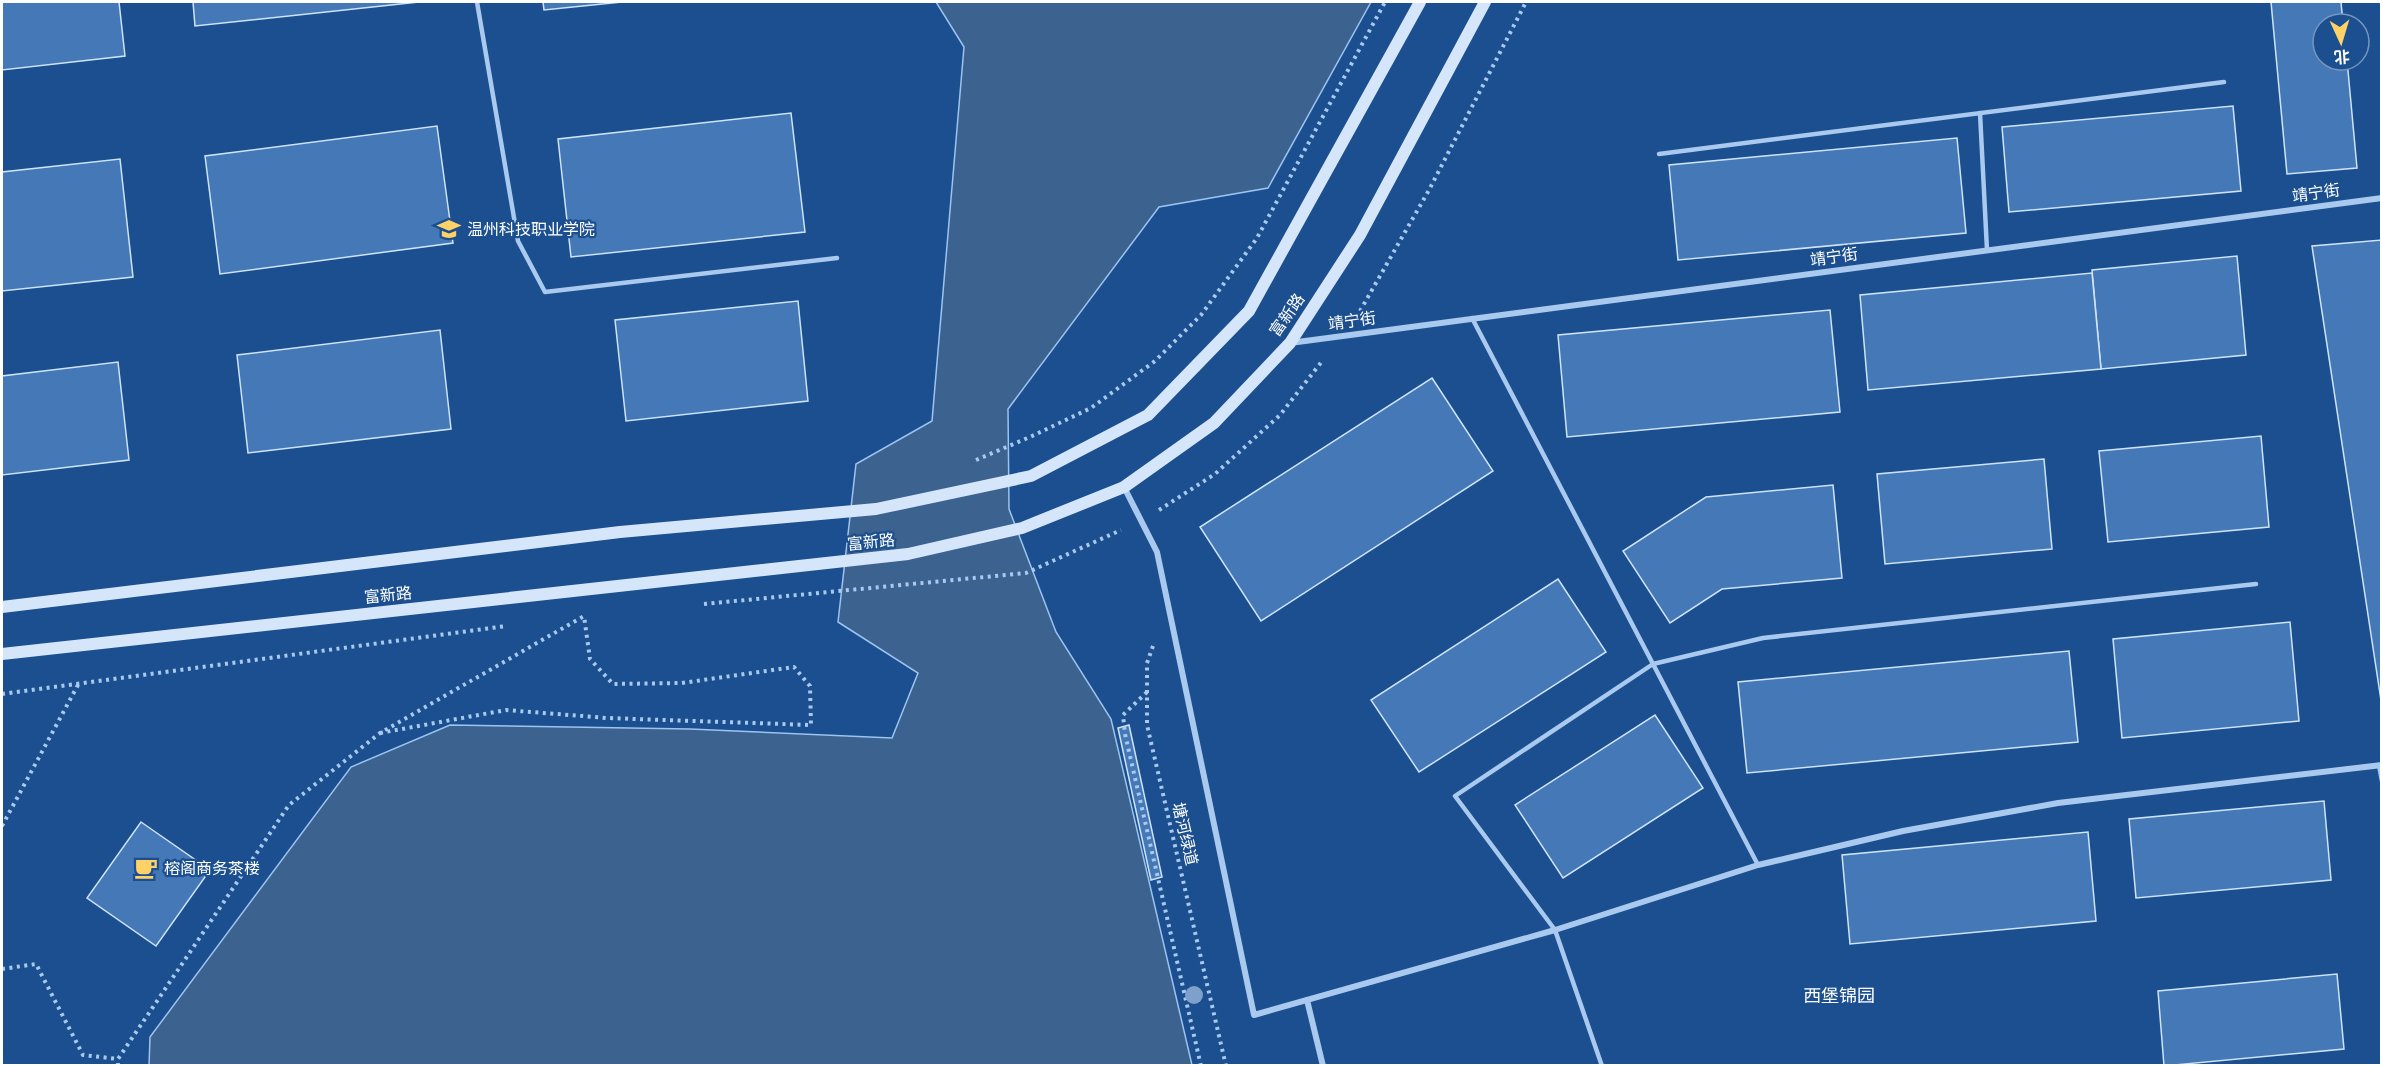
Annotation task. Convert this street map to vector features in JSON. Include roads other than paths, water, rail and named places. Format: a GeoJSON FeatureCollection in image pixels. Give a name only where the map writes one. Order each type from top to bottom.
{"type":"FeatureCollection","features":[{"type":"Feature","properties":{"kind":"street","name":"富新路"},"geometry":{"type":"LineString","coordinates":[[2,607],[620,532],[876,509],[1031,476],[1148,415],[1249,311],[1420,2]]}},
{"type":"Feature","properties":{"kind":"street","name":"富新路"},"geometry":{"type":"LineString","coordinates":[[2,654],[908,554],[1022,528],[1124,487],[1214,423],[1290,343],[1360,235],[1485,2]]}},
{"type":"Feature","properties":{"kind":"street","name":"靖宁街"},"geometry":{"type":"LineString","coordinates":[[1290,343],[2382,198]]}},
{"type":"Feature","properties":{"kind":"street"},"geometry":{"type":"LineString","coordinates":[[1124,487],[1157,552],[1254,1015],[1555,930],[1758,865],[1904,831],[2058,803],[2380,765]]}},
{"type":"Feature","properties":{"kind":"street"},"geometry":{"type":"LineString","coordinates":[[1307,1000],[1323,1065]]}},
{"type":"Feature","properties":{"kind":"lane"},"geometry":{"type":"LineString","coordinates":[[477,2],[518,241],[545,292],[837,258]]}},
{"type":"Feature","properties":{"kind":"lane"},"geometry":{"type":"LineString","coordinates":[[1659,154],[2224,82]]}},
{"type":"Feature","properties":{"kind":"lane"},"geometry":{"type":"LineString","coordinates":[[1980,113],[1987,250]]}},
{"type":"Feature","properties":{"kind":"lane"},"geometry":{"type":"LineString","coordinates":[[1472,318],[1758,865]]}},
{"type":"Feature","properties":{"kind":"lane"},"geometry":{"type":"LineString","coordinates":[[1602,1065],[1555,930],[1455,796],[1653,664],[1763,638],[2256,584]]}},
{"type":"Feature","properties":{"kind":"lane"},"geometry":{"type":"LineString","coordinates":[[2380,765],[2382,781]]}},
{"type":"Feature","properties":{"kind":"water"},"geometry":{"type":"Polygon","coordinates":[[[936,2],[1371,2],[1268,188],[1159,207],[1008,409],[1009,509],[1056,632],[1111,719],[1192,1065],[149,1066],[150,1037],[351,767],[450,725],[690,729],[892,738],[918,673],[838,622],[856,464],[932,421],[964,47],[936,2]]]}},
{"type":"Feature","properties":{"kind":"place","name":"温州科技职业学院"},"geometry":{"type":"Point","coordinates":[449,229]}},
{"type":"Feature","properties":{"kind":"place","name":"榕阁商务茶楼"},"geometry":{"type":"Point","coordinates":[146,868]}},
{"type":"Feature","properties":{"kind":"district","name":"西堡锦园"},"geometry":{"type":"Point","coordinates":[1839,995]}}]}
